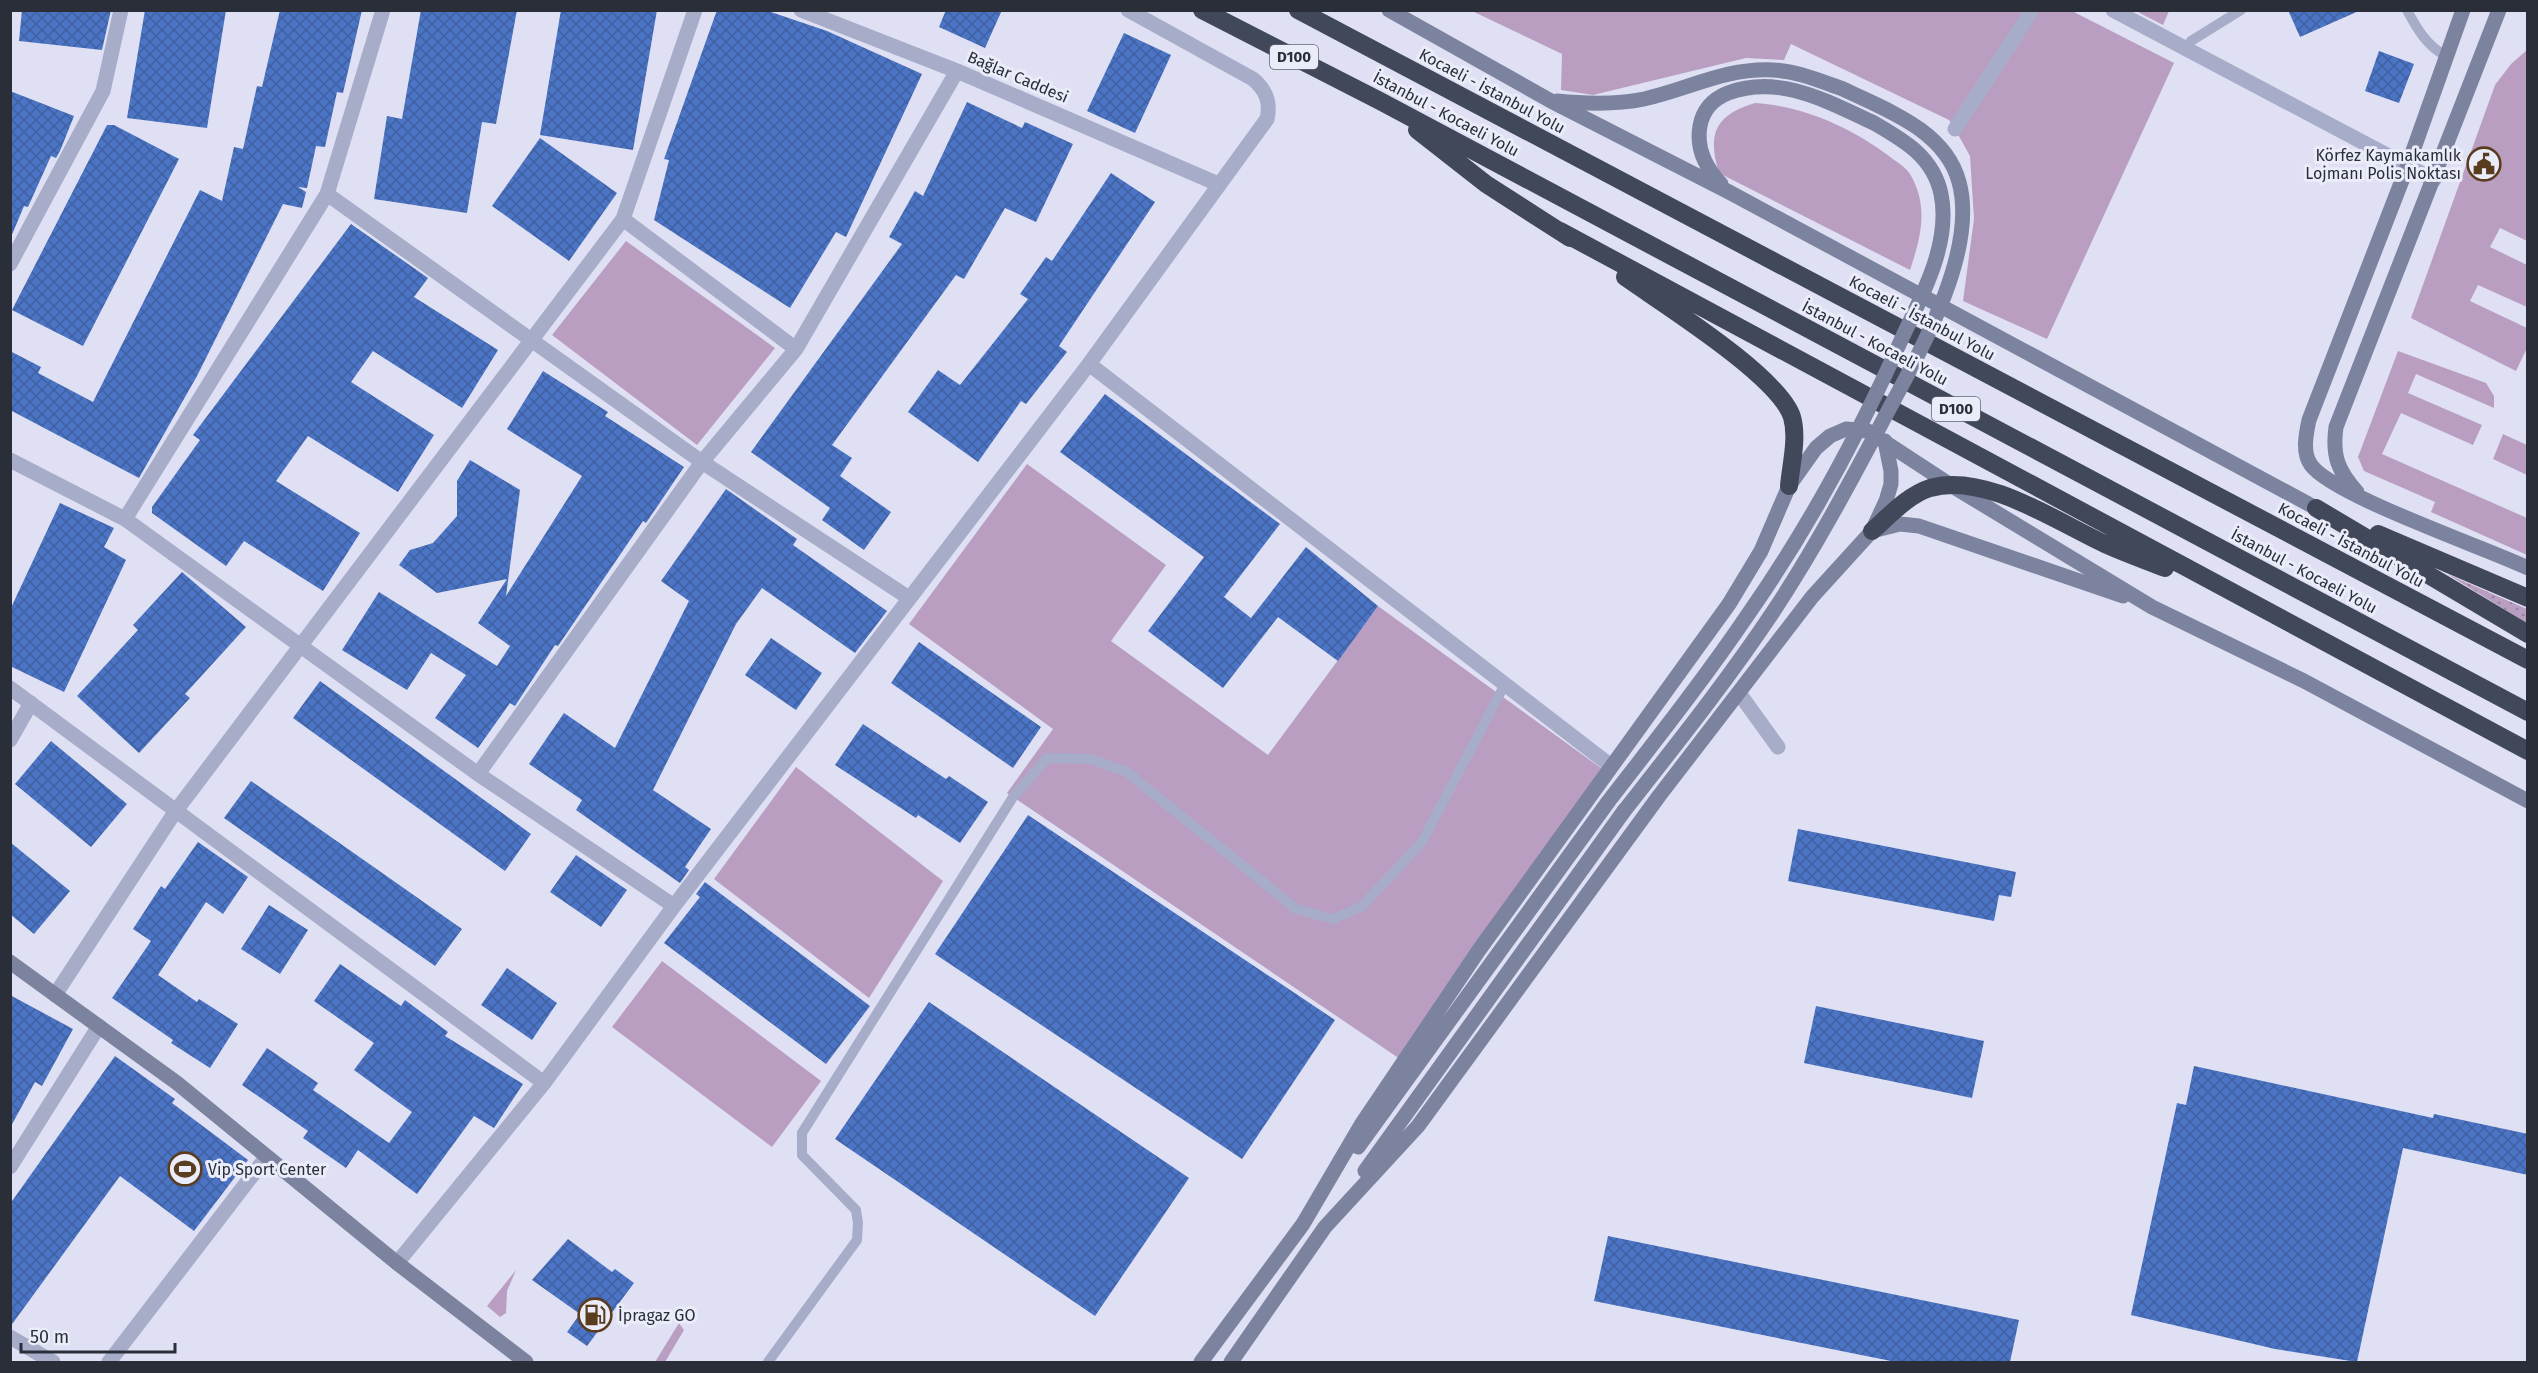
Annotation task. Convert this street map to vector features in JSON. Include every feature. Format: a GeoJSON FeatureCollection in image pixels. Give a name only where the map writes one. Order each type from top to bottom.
{"type":"FeatureCollection","features":[{"type":"Feature","properties":{"kind":"highway","name":"İstanbul - Kocaeli Yolu"},"geometry":{"type":"LineString","coordinates":[[1202,10],[1385,104],[2528,712]]}},
{"type":"Feature","properties":{"kind":"highway","name":"Kocaeli - İstanbul Yolu"},"geometry":{"type":"LineString","coordinates":[[1298,10],[2528,660]]}},
{"type":"Feature","properties":{"kind":"highway"},"geometry":{"type":"LineString","coordinates":[[1385,104],[1486,184],[1560,231],[1696,328],[1756,374],[1780,396],[1791,416],[1794,430],[1789,486]]}},
{"type":"Feature","properties":{"kind":"highway"},"geometry":{"type":"LineString","coordinates":[[1560,231],[2528,752]]}},
{"type":"Feature","properties":{"kind":"highway"},"geometry":{"type":"LineString","coordinates":[[1872,531],[1908,500],[1928,489],[1949,484],[1983,489],[2005,496],[2106,545],[2244,600]]}},
{"type":"Feature","properties":{"kind":"highway"},"geometry":{"type":"LineString","coordinates":[[2316,508],[2528,598]]}},
{"type":"Feature","properties":{"kind":"highway"},"geometry":{"type":"LineString","coordinates":[[2316,508],[2528,634]]}},
{"type":"Feature","properties":{"kind":"main road"},"geometry":{"type":"LineString","coordinates":[[1389,10],[1551,101],[1730,192],[2316,508]]}},
{"type":"Feature","properties":{"kind":"main road"},"geometry":{"type":"LineString","coordinates":[[2463,10],[2408,165],[2314,406],[2306,434],[2309,463],[2318,474],[2361,497],[2528,568]]}},
{"type":"Feature","properties":{"kind":"main road"},"geometry":{"type":"LineString","coordinates":[[2361,497],[2337,467],[2334,456],[2336,428],[2499,10]]}},
{"type":"Feature","properties":{"kind":"main road"},"geometry":{"type":"LineString","coordinates":[[1231,1362],[1325,1227],[1624,811],[1715,694],[1773,612],[1820,537],[1913,364],[1947,290],[1962,222],[1962,199],[1952,164],[1923,132],[1903,118],[1843,89],[1801,74],[1754,70],[1711,76],[1646,99],[1620,103],[1551,101]]}},
{"type":"Feature","properties":{"kind":"main road"},"geometry":{"type":"LineString","coordinates":[[1201,1362],[1608,802],[1744,621],[1805,524],[1886,376],[1927,281],[1940,242],[1943,219],[1936,176],[1918,152],[1905,141],[1872,122],[1812,95],[1785,88],[1761,86],[1740,89],[1720,96],[1708,105],[1702,117],[1699,143],[1712,174],[1730,192]]}},
{"type":"Feature","properties":{"kind":"main road"},"geometry":{"type":"LineString","coordinates":[[1303,1224],[1387,1086],[1479,950],[1729,604],[1761,551],[1789,486],[1816,448],[1830,436],[1846,429],[1868,431],[1949,484],[2152,607],[2304,681],[2528,801]]}},
{"type":"Feature","properties":{"kind":"main road"},"geometry":{"type":"LineString","coordinates":[[1325,1227],[1418,1126],[1652,805],[1812,597],[1872,531],[1891,484],[1892,471],[1885,441]]}},
{"type":"Feature","properties":{"kind":"main road"},"geometry":{"type":"LineString","coordinates":[[1872,531],[1900,524],[1919,526],[2152,607]]}},
{"type":"Feature","properties":{"kind":"main road"},"geometry":{"type":"LineString","coordinates":[[10,962],[177,1083],[397,1263],[526,1362]]}},
{"type":"Feature","properties":{"kind":"street"},"geometry":{"type":"LineString","coordinates":[[10,264],[103,91],[122,10]]}},
{"type":"Feature","properties":{"kind":"street"},"geometry":{"type":"LineString","coordinates":[[125,519],[327,194],[383,10]]}},
{"type":"Feature","properties":{"kind":"street"},"geometry":{"type":"LineString","coordinates":[[56,995],[175,812],[302,647],[623,219],[696,10]]}},
{"type":"Feature","properties":{"kind":"street","name":"Bağlar Caddesi"},"geometry":{"type":"LineString","coordinates":[[801,10],[957,71],[1218,184]]}},
{"type":"Feature","properties":{"kind":"street"},"geometry":{"type":"LineString","coordinates":[[397,1263],[544,1083],[674,906],[1089,364],[1267,119],[1270,108],[1263,87],[1253,78],[1128,10]]}},
{"type":"Feature","properties":{"kind":"street"},"geometry":{"type":"LineString","coordinates":[[1955,129],[2032,10]]}},
{"type":"Feature","properties":{"kind":"street"},"geometry":{"type":"LineString","coordinates":[[2114,10],[2434,180]]}},
{"type":"Feature","properties":{"kind":"street"},"geometry":{"type":"LineString","coordinates":[[478,774],[702,462],[796,349],[957,71]]}},
{"type":"Feature","properties":{"kind":"street"},"geometry":{"type":"LineString","coordinates":[[327,194],[702,462],[909,598]]}},
{"type":"Feature","properties":{"kind":"street"},"geometry":{"type":"LineString","coordinates":[[623,219],[796,349]]}},
{"type":"Feature","properties":{"kind":"street"},"geometry":{"type":"LineString","coordinates":[[1089,364],[1611,766]]}},
{"type":"Feature","properties":{"kind":"street"},"geometry":{"type":"LineString","coordinates":[[10,460],[125,519],[478,774],[674,906]]}},
{"type":"Feature","properties":{"kind":"street"},"geometry":{"type":"LineString","coordinates":[[10,688],[544,1083]]}},
{"type":"Feature","properties":{"kind":"street"},"geometry":{"type":"LineString","coordinates":[[1739,693],[1778,747]]}},
{"type":"Feature","properties":{"kind":"street"},"geometry":{"type":"LineString","coordinates":[[10,740],[31,703]]}},
{"type":"Feature","properties":{"kind":"street"},"geometry":{"type":"LineString","coordinates":[[10,1167],[99,1026]]}},
{"type":"Feature","properties":{"kind":"street"},"geometry":{"type":"LineString","coordinates":[[109,1362],[261,1164],[270,1159]]}},
{"type":"Feature","properties":{"kind":"street"},"geometry":{"type":"LineString","coordinates":[[10,1337],[53,1362]]}},
{"type":"Feature","properties":{"kind":"lane"},"geometry":{"type":"LineString","coordinates":[[2185,48],[2191,41],[2241,10]]}},
{"type":"Feature","properties":{"kind":"lane"},"geometry":{"type":"LineString","coordinates":[[2407,10],[2417,29],[2434,49],[2446,56]]}},
{"type":"Feature","properties":{"kind":"lane"},"geometry":{"type":"LineString","coordinates":[[768,1362],[856,1240],[858,1222],[856,1210],[802,1155],[802,1132],[1013,797],[1047,758],[1091,759],[1127,772],[1296,909],[1333,919],[1361,907],[1422,842],[1504,684]]}},
{"type":"Feature","properties":{"kind":"shaded area"},"geometry":{"type":"Polygon","coordinates":[[[1472,11],[2072,11],[2174,63],[2047,339],[1963,301],[1974,219],[1970,156],[1949,120],[1791,44],[1784,60],[1746,58],[1593,95],[1561,90],[1562,54],[1472,11]]]}},
{"type":"Feature","properties":{"kind":"shaded area"},"geometry":{"type":"Polygon","coordinates":[[[2136,11],[2169,11],[2163,25],[2136,11]]]}},
{"type":"Feature","properties":{"kind":"shaded area"},"geometry":{"type":"Polygon","coordinates":[[[2527,50],[2527,241],[2500,228],[2490,247],[2527,265],[2527,307],[2478,285],[2470,301],[2527,328],[2527,348],[2516,371],[2411,318],[2495,85],[2511,64],[2527,50]]]}},
{"type":"Feature","properties":{"kind":"shaded area"},"geometry":{"type":"Polygon","coordinates":[[[1755,103],[1791,108],[1842,127],[1874,146],[1908,171],[1920,198],[1921,210],[1920,234],[1910,270],[1719,173],[1714,147],[1718,128],[1731,114],[1755,103]]]}},
{"type":"Feature","properties":{"kind":"shaded area"},"geometry":{"type":"Polygon","coordinates":[[[626,241],[775,348],[697,445],[552,335],[626,241]]]}},
{"type":"Feature","properties":{"kind":"shaded area"},"geometry":{"type":"Polygon","coordinates":[[[2398,351],[2486,383],[2494,396],[2494,408],[2416,374],[2408,393],[2482,425],[2473,445],[2401,413],[2382,454],[2527,518],[2527,555],[2431,512],[2435,502],[2364,471],[2358,457],[2398,351]]]}},
{"type":"Feature","properties":{"kind":"shaded area"},"geometry":{"type":"Polygon","coordinates":[[[2503,434],[2527,445],[2527,475],[2493,459],[2503,434]]]}},
{"type":"Feature","properties":{"kind":"shaded area"},"geometry":{"type":"Polygon","coordinates":[[[1027,464],[1166,565],[1111,641],[1268,755],[1378,606],[1609,774],[1400,1059],[1007,793],[1053,729],[909,624],[1027,464]]]}},
{"type":"Feature","properties":{"kind":"shaded area"},"geometry":{"type":"Polygon","coordinates":[[[2447,574],[2527,609],[2527,623],[2447,574]]]}},
{"type":"Feature","properties":{"kind":"shaded area"},"geometry":{"type":"Polygon","coordinates":[[[796,767],[943,881],[869,998],[714,879],[796,767]]]}},
{"type":"Feature","properties":{"kind":"shaded area"},"geometry":{"type":"Polygon","coordinates":[[[662,961],[821,1081],[772,1147],[612,1027],[662,961]]]}},
{"type":"Feature","properties":{"kind":"shaded area"},"geometry":{"type":"Polygon","coordinates":[[[516,1270],[507,1291],[506,1313],[500,1317],[487,1306],[516,1270]]]}},
{"type":"Feature","properties":{"kind":"shaded area"},"geometry":{"type":"Polygon","coordinates":[[[679,1323],[684,1330],[665,1362],[655,1362],[679,1323]]]}},
{"type":"Feature","properties":{"kind":"building"},"geometry":{"type":"Polygon","coordinates":[[[22,10],[111,10],[102,50],[19,41],[22,10]]]}},
{"type":"Feature","properties":{"kind":"building"},"geometry":{"type":"Polygon","coordinates":[[[145,10],[226,10],[207,128],[127,118],[145,10]]]}},
{"type":"Feature","properties":{"kind":"building"},"geometry":{"type":"Polygon","coordinates":[[[280,10],[362,10],[343,93],[337,92],[325,147],[316,146],[307,188],[298,187],[306,192],[302,208],[283,204],[197,376],[139,478],[10,410],[10,351],[41,367],[38,373],[93,402],[200,190],[222,201],[234,147],[243,149],[257,86],[262,87],[280,10]]]}},
{"type":"Feature","properties":{"kind":"building"},"geometry":{"type":"Polygon","coordinates":[[[421,10],[517,10],[496,124],[482,122],[467,213],[374,199],[387,116],[402,119],[421,10]]]}},
{"type":"Feature","properties":{"kind":"building"},"geometry":{"type":"Polygon","coordinates":[[[561,10],[657,10],[633,150],[540,135],[561,10]]]}},
{"type":"Feature","properties":{"kind":"building"},"geometry":{"type":"Polygon","coordinates":[[[717,10],[765,10],[827,31],[922,74],[846,237],[836,232],[790,308],[654,220],[669,160],[664,159],[717,10]]]}},
{"type":"Feature","properties":{"kind":"building"},"geometry":{"type":"Polygon","coordinates":[[[946,10],[1002,10],[985,48],[939,27],[946,10]]]}},
{"type":"Feature","properties":{"kind":"building"},"geometry":{"type":"Polygon","coordinates":[[[2288,10],[2361,10],[2300,37],[2288,10]]]}},
{"type":"Feature","properties":{"kind":"building"},"geometry":{"type":"Polygon","coordinates":[[[1124,33],[1171,55],[1135,133],[1087,111],[1124,33]]]}},
{"type":"Feature","properties":{"kind":"building"},"geometry":{"type":"Polygon","coordinates":[[[2379,51],[2414,64],[2399,103],[2365,91],[2379,51]]]}},
{"type":"Feature","properties":{"kind":"building"},"geometry":{"type":"Polygon","coordinates":[[[10,91],[74,116],[60,151],[56,158],[51,156],[28,207],[24,206],[11,237],[10,91]]]}},
{"type":"Feature","properties":{"kind":"building"},"geometry":{"type":"Polygon","coordinates":[[[967,102],[1022,128],[1025,122],[1073,144],[1036,222],[1005,208],[964,279],[956,275],[832,445],[852,458],[840,476],[891,512],[864,550],[822,520],[830,508],[751,452],[902,244],[889,237],[915,191],[923,196],[967,102]]]}},
{"type":"Feature","properties":{"kind":"building"},"geometry":{"type":"Polygon","coordinates":[[[107,125],[114,125],[179,159],[83,346],[12,310],[107,125]]]}},
{"type":"Feature","properties":{"kind":"building"},"geometry":{"type":"Polygon","coordinates":[[[540,138],[617,193],[569,261],[492,206],[540,138]]]}},
{"type":"Feature","properties":{"kind":"building","name":"Körfez Kaymakamlık Lojmanı Polis Noktası"},"geometry":{"type":"Polygon","coordinates":[[[2475,155],[2492,155],[2493,172],[2476,173],[2475,155]]]}},
{"type":"Feature","properties":{"kind":"building"},"geometry":{"type":"Polygon","coordinates":[[[1111,173],[1155,202],[1059,346],[1067,352],[1026,404],[1021,401],[978,462],[908,412],[938,370],[960,385],[1028,299],[1020,294],[1046,257],[1052,261],[1111,173]]]}},
{"type":"Feature","properties":{"kind":"building"},"geometry":{"type":"Polygon","coordinates":[[[351,224],[428,278],[414,297],[498,350],[462,408],[373,351],[351,382],[434,435],[398,492],[308,436],[276,481],[360,533],[323,591],[244,541],[226,566],[152,513],[152,507],[200,440],[193,435],[351,224]]]}},
{"type":"Feature","properties":{"kind":"building"},"geometry":{"type":"Polygon","coordinates":[[[543,371],[608,412],[605,416],[684,467],[646,523],[643,521],[558,646],[555,645],[515,706],[510,703],[478,748],[435,718],[466,675],[431,653],[407,690],[342,650],[379,592],[497,666],[510,646],[478,623],[507,579],[437,593],[399,565],[410,550],[433,543],[457,516],[457,481],[470,460],[520,490],[506,596],[582,476],[507,429],[543,371]]]}},
{"type":"Feature","properties":{"kind":"building"},"geometry":{"type":"Polygon","coordinates":[[[1105,394],[1280,524],[1224,597],[1251,618],[1306,547],[1378,606],[1338,661],[1278,617],[1223,688],[1148,631],[1204,557],[1060,452],[1105,394]]]}},
{"type":"Feature","properties":{"kind":"building"},"geometry":{"type":"Polygon","coordinates":[[[726,489],[797,539],[793,545],[887,611],[855,653],[762,588],[736,624],[653,790],[711,829],[685,867],[689,870],[680,883],[576,810],[582,800],[529,764],[564,713],[615,748],[689,601],[661,581],[726,489]]]}},
{"type":"Feature","properties":{"kind":"building"},"geometry":{"type":"Polygon","coordinates":[[[60,503],[114,528],[104,547],[126,560],[64,692],[10,666],[10,610],[60,503]]]}},
{"type":"Feature","properties":{"kind":"building"},"geometry":{"type":"Polygon","coordinates":[[[182,572],[246,627],[185,694],[190,698],[139,753],[77,696],[138,630],[133,625],[182,572]]]}},
{"type":"Feature","properties":{"kind":"building"},"geometry":{"type":"Polygon","coordinates":[[[771,638],[822,673],[796,710],[745,675],[771,638]]]}},
{"type":"Feature","properties":{"kind":"building"},"geometry":{"type":"Polygon","coordinates":[[[919,642],[1041,727],[1013,768],[891,683],[919,642]]]}},
{"type":"Feature","properties":{"kind":"building"},"geometry":{"type":"Polygon","coordinates":[[[320,681],[531,834],[505,871],[293,718],[320,681]]]}},
{"type":"Feature","properties":{"kind":"building"},"geometry":{"type":"Polygon","coordinates":[[[863,724],[946,779],[949,776],[988,802],[960,843],[918,815],[916,818],[835,765],[863,724]]]}},
{"type":"Feature","properties":{"kind":"building"},"geometry":{"type":"Polygon","coordinates":[[[51,741],[127,804],[91,847],[15,784],[51,741]]]}},
{"type":"Feature","properties":{"kind":"building"},"geometry":{"type":"Polygon","coordinates":[[[251,781],[462,929],[435,966],[224,818],[251,781]]]}},
{"type":"Feature","properties":{"kind":"building"},"geometry":{"type":"Polygon","coordinates":[[[1028,815],[1335,1020],[1242,1159],[935,954],[1028,815]]]}},
{"type":"Feature","properties":{"kind":"building"},"geometry":{"type":"Polygon","coordinates":[[[1798,829],[2016,872],[2011,897],[1999,895],[1994,921],[1788,881],[1798,829]]]}},
{"type":"Feature","properties":{"kind":"building"},"geometry":{"type":"Polygon","coordinates":[[[10,842],[70,891],[34,934],[10,914],[10,842]]]}},
{"type":"Feature","properties":{"kind":"building"},"geometry":{"type":"Polygon","coordinates":[[[198,842],[248,877],[223,914],[206,902],[158,975],[197,1002],[199,999],[238,1024],[210,1068],[171,1043],[173,1040],[112,998],[151,941],[133,929],[161,886],[165,889],[198,842]]]}},
{"type":"Feature","properties":{"kind":"building"},"geometry":{"type":"Polygon","coordinates":[[[576,855],[627,890],[601,927],[550,892],[576,855]]]}},
{"type":"Feature","properties":{"kind":"building"},"geometry":{"type":"Polygon","coordinates":[[[705,882],[870,1006],[826,1064],[664,943],[700,897],[696,894],[705,882]]]}},
{"type":"Feature","properties":{"kind":"building"},"geometry":{"type":"Polygon","coordinates":[[[269,905],[308,930],[280,974],[241,949],[269,905]]]}},
{"type":"Feature","properties":{"kind":"building"},"geometry":{"type":"Polygon","coordinates":[[[340,964],[401,1006],[405,1000],[448,1032],[445,1036],[523,1084],[494,1128],[474,1116],[417,1194],[358,1150],[346,1168],[303,1138],[308,1131],[242,1085],[267,1048],[318,1083],[313,1090],[389,1143],[412,1112],[354,1070],[374,1043],[314,1001],[340,964]]]}},
{"type":"Feature","properties":{"kind":"building"},"geometry":{"type":"Polygon","coordinates":[[[507,968],[557,1003],[532,1040],[481,1005],[507,968]]]}},
{"type":"Feature","properties":{"kind":"building"},"geometry":{"type":"Polygon","coordinates":[[[10,995],[73,1029],[42,1086],[35,1082],[10,1128],[10,995]]]}},
{"type":"Feature","properties":{"kind":"building"},"geometry":{"type":"Polygon","coordinates":[[[929,1002],[1189,1178],[1095,1316],[835,1139],[929,1002]]]}},
{"type":"Feature","properties":{"kind":"building"},"geometry":{"type":"Polygon","coordinates":[[[1816,1006],[1984,1041],[1972,1098],[1804,1063],[1816,1006]]]}},
{"type":"Feature","properties":{"kind":"building"},"geometry":{"type":"Polygon","coordinates":[[[115,1056],[175,1099],[172,1103],[248,1160],[194,1231],[120,1176],[10,1327],[10,1204],[115,1056]]]}},
{"type":"Feature","properties":{"kind":"building"},"geometry":{"type":"Polygon","coordinates":[[[2194,1066],[2433,1118],[2434,1114],[2528,1134],[2528,1175],[2403,1148],[2357,1362],[2275,1349],[2131,1315],[2177,1103],[2186,1105],[2194,1066]]]}},
{"type":"Feature","properties":{"kind":"building"},"geometry":{"type":"Polygon","coordinates":[[[1608,1236],[2019,1320],[2010,1362],[1896,1362],[1594,1301],[1608,1236]]]}},
{"type":"Feature","properties":{"kind":"building"},"geometry":{"type":"Polygon","coordinates":[[[568,1239],[612,1272],[615,1269],[634,1283],[587,1346],[567,1332],[580,1314],[532,1280],[568,1239]]]}},
{"type":"Feature","properties":{"kind":"place","name":"Körfez Kaymakamlık Lojmanı Polis Noktası"},"geometry":{"type":"Point","coordinates":[2484,164]}},
{"type":"Feature","properties":{"kind":"place","name":"Vip Sport Center"},"geometry":{"type":"Point","coordinates":[185,1169]}},
{"type":"Feature","properties":{"kind":"place","name":"İpragaz GO"},"geometry":{"type":"Point","coordinates":[595,1315]}}]}
